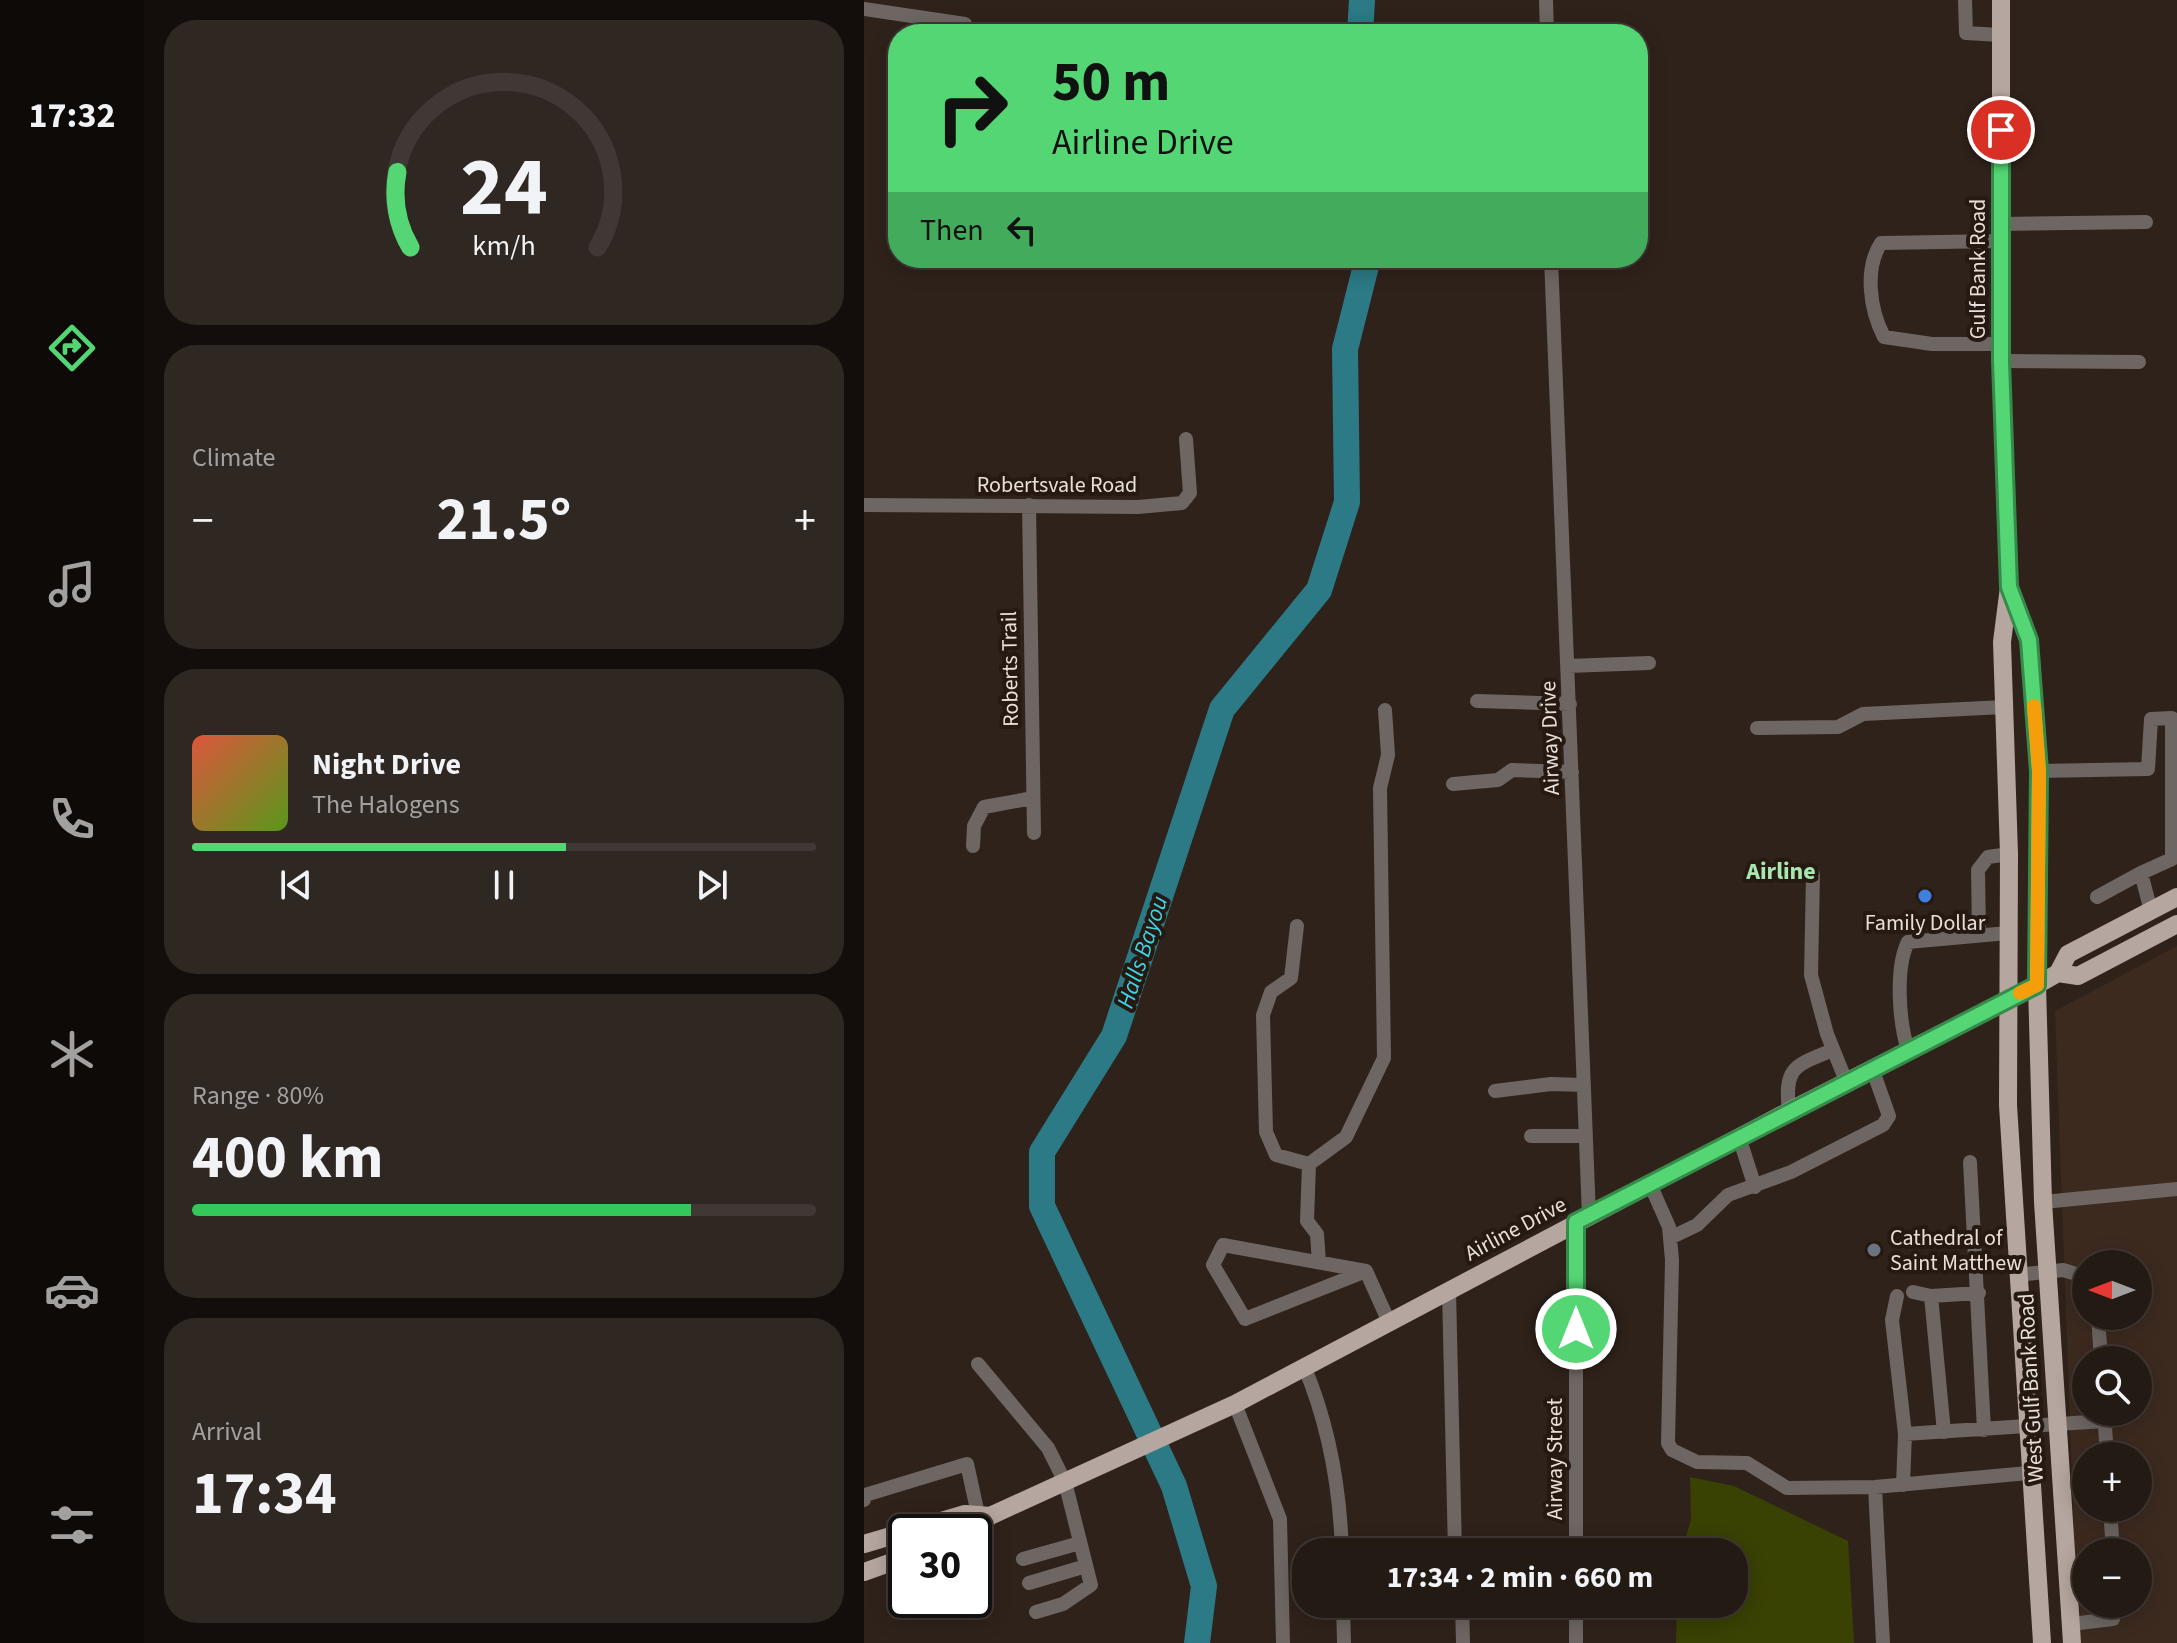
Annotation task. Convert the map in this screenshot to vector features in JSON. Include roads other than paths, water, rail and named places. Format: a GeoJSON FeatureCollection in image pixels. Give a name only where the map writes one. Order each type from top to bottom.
{"type":"FeatureCollection","features":[{"type":"Feature","properties":{"kind":"main road","name":"Gulf Bank Road"},"geometry":{"type":"LineString","coordinates":[[2001,0],[2001,352],[2009,587],[2002,642],[2009,854],[2008,999]]}},
{"type":"Feature","properties":{"kind":"main road","name":"Gulf Bank Road"},"geometry":{"type":"LineString","coordinates":[[2009,587],[2029,640],[2039,771],[2037,985]]}},
{"type":"Feature","properties":{"kind":"main road","name":"Airline Drive"},"geometry":{"type":"LineString","coordinates":[[992,1516],[1235,1404],[1846,1081],[2037,985],[2058,973],[2068,954],[2177,897]]}},
{"type":"Feature","properties":{"kind":"main road","name":"Airline Drive"},"geometry":{"type":"LineString","coordinates":[[2058,973],[2078,976],[2177,924]]}},
{"type":"Feature","properties":{"kind":"main road","name":"West Gulf Bank Road"},"geometry":{"type":"LineString","coordinates":[[2037,985],[2043,1202],[2072,1643]]}},
{"type":"Feature","properties":{"kind":"main road","name":"West Gulf Bank Road"},"geometry":{"type":"LineString","coordinates":[[2008,999],[2008,1105],[2028,1473],[2042,1643]]}},
{"type":"Feature","properties":{"kind":"main road","name":"Airline Drive"},"geometry":{"type":"LineString","coordinates":[[864,1544],[888,1537]]}},
{"type":"Feature","properties":{"kind":"main road"},"geometry":{"type":"LineString","coordinates":[[864,1572],[888,1563]]}},
{"type":"Feature","properties":{"kind":"street"},"geometry":{"type":"LineString","coordinates":[[1546,0],[1547,24]]}},
{"type":"Feature","properties":{"kind":"street"},"geometry":{"type":"LineString","coordinates":[[1965,0],[1966,33],[2001,35]]}},
{"type":"Feature","properties":{"kind":"street"},"geometry":{"type":"LineString","coordinates":[[864,9],[965,24]]}},
{"type":"Feature","properties":{"kind":"street"},"geometry":{"type":"LineString","coordinates":[[2139,362],[2001,352],[1884,337],[1874,318],[1871,258],[1881,243],[2146,222]]}},
{"type":"Feature","properties":{"kind":"street","name":"Airway Drive"},"geometry":{"type":"LineString","coordinates":[[1551,268],[1586,1136],[1583,1219]]}},
{"type":"Feature","properties":{"kind":"street","name":"Robertsvale Road"},"geometry":{"type":"LineString","coordinates":[[864,505],[1138,507],[1182,503],[1190,493],[1186,439]]}},
{"type":"Feature","properties":{"kind":"street","name":"Roberts Trail"},"geometry":{"type":"LineString","coordinates":[[1029,505],[1034,833]]}},
{"type":"Feature","properties":{"kind":"street"},"geometry":{"type":"LineString","coordinates":[[1568,666],[1649,663]]}},
{"type":"Feature","properties":{"kind":"street"},"geometry":{"type":"LineString","coordinates":[[1477,701],[1570,704]]}},
{"type":"Feature","properties":{"kind":"street"},"geometry":{"type":"LineString","coordinates":[[1757,728],[1838,727],[1863,714],[2004,707]]}},
{"type":"Feature","properties":{"kind":"street"},"geometry":{"type":"LineString","coordinates":[[1309,1164],[1346,1137],[1384,1058],[1380,788],[1388,755],[1385,710]]}},
{"type":"Feature","properties":{"kind":"street"},"geometry":{"type":"LineString","coordinates":[[2039,771],[2148,769],[2151,719],[2172,718],[2172,859],[2097,897]]}},
{"type":"Feature","properties":{"kind":"street"},"geometry":{"type":"LineString","coordinates":[[1453,784],[1498,780],[1512,770],[1572,772]]}},
{"type":"Feature","properties":{"kind":"street"},"geometry":{"type":"LineString","coordinates":[[973,846],[974,826],[984,807],[1033,798]]}},
{"type":"Feature","properties":{"kind":"street"},"geometry":{"type":"LineString","coordinates":[[1979,934],[1978,870],[1988,857],[2009,854]]}},
{"type":"Feature","properties":{"kind":"street"},"geometry":{"type":"LineString","coordinates":[[2141,873],[2151,911]]}},
{"type":"Feature","properties":{"kind":"street"},"geometry":{"type":"LineString","coordinates":[[1813,874],[1811,975],[1833,1050],[1846,1081]]}},
{"type":"Feature","properties":{"kind":"street"},"geometry":{"type":"LineString","coordinates":[[1297,926],[1291,978],[1271,992],[1263,1015],[1266,1132],[1276,1155],[1309,1164]]}},
{"type":"Feature","properties":{"kind":"street"},"geometry":{"type":"LineString","coordinates":[[1908,1050],[1900,1026],[1900,1003],[1908,942],[2008,933]]}},
{"type":"Feature","properties":{"kind":"street"},"geometry":{"type":"LineString","coordinates":[[1789,1111],[1786,1081],[1792,1070],[1833,1050]]}},
{"type":"Feature","properties":{"kind":"street"},"geometry":{"type":"LineString","coordinates":[[1670,1238],[1697,1225],[1728,1195],[1755,1187],[1883,1125],[1889,1116],[1888,1105],[1872,1068]]}},
{"type":"Feature","properties":{"kind":"street"},"geometry":{"type":"LineString","coordinates":[[1495,1091],[1551,1084],[1584,1085]]}},
{"type":"Feature","properties":{"kind":"street"},"geometry":{"type":"LineString","coordinates":[[1531,1136],[1586,1136]]}},
{"type":"Feature","properties":{"kind":"street"},"geometry":{"type":"LineString","coordinates":[[1739,1137],[1755,1187]]}},
{"type":"Feature","properties":{"kind":"street"},"geometry":{"type":"LineString","coordinates":[[1970,1162],[1984,1430]]}},
{"type":"Feature","properties":{"kind":"street"},"geometry":{"type":"LineString","coordinates":[[1309,1164],[1307,1221],[1317,1234],[1319,1262]]}},
{"type":"Feature","properties":{"kind":"street"},"geometry":{"type":"LineString","coordinates":[[1650,1184],[1669,1227],[1670,1238],[1668,1443],[1672,1450],[1697,1462],[1747,1463],[1787,1488],[1875,1487],[2028,1473]]}},
{"type":"Feature","properties":{"kind":"street"},"geometry":{"type":"LineString","coordinates":[[2043,1202],[2177,1189]]}},
{"type":"Feature","properties":{"kind":"street","name":"Airway Street"},"geometry":{"type":"LineString","coordinates":[[1576,1538],[1583,1219]]}},
{"type":"Feature","properties":{"kind":"street"},"geometry":{"type":"LineString","coordinates":[[1223,1245],[1366,1271],[1245,1319],[1213,1265],[1223,1245]]}},
{"type":"Feature","properties":{"kind":"street"},"geometry":{"type":"LineString","coordinates":[[2017,1275],[2063,1270],[2072,1273]]}},
{"type":"Feature","properties":{"kind":"street"},"geometry":{"type":"LineString","coordinates":[[1366,1271],[1389,1322]]}},
{"type":"Feature","properties":{"kind":"street"},"geometry":{"type":"LineString","coordinates":[[1449,1290],[1455,1538]]}},
{"type":"Feature","properties":{"kind":"street"},"geometry":{"type":"LineString","coordinates":[[1913,1292],[1931,1296],[1979,1293]]}},
{"type":"Feature","properties":{"kind":"street"},"geometry":{"type":"LineString","coordinates":[[1897,1296],[1892,1320],[1905,1434],[1903,1485]]}},
{"type":"Feature","properties":{"kind":"street"},"geometry":{"type":"LineString","coordinates":[[1931,1296],[1944,1432]]}},
{"type":"Feature","properties":{"kind":"street"},"geometry":{"type":"LineString","coordinates":[[978,1364],[1048,1448],[1065,1482],[1091,1585],[1082,1593],[1036,1612]]}},
{"type":"Feature","properties":{"kind":"street"},"geometry":{"type":"LineString","coordinates":[[1304,1366],[1319,1403],[1337,1488],[1341,1538]]}},
{"type":"Feature","properties":{"kind":"street"},"geometry":{"type":"LineString","coordinates":[[1235,1404],[1280,1519],[1283,1643]]}},
{"type":"Feature","properties":{"kind":"street"},"geometry":{"type":"LineString","coordinates":[[1905,1434],[2072,1422]]}},
{"type":"Feature","properties":{"kind":"street"},"geometry":{"type":"LineString","coordinates":[[864,1500],[865,1495],[967,1464],[979,1514]]}},
{"type":"Feature","properties":{"kind":"street"},"geometry":{"type":"LineString","coordinates":[[1875,1487],[1883,1643]]}},
{"type":"Feature","properties":{"kind":"street"},"geometry":{"type":"LineString","coordinates":[[1023,1559],[1080,1543]]}},
{"type":"Feature","properties":{"kind":"street"},"geometry":{"type":"LineString","coordinates":[[1029,1583],[1086,1566]]}},
{"type":"Feature","properties":{"kind":"street"},"geometry":{"type":"LineString","coordinates":[[1343,1618],[1344,1643]]}},
{"type":"Feature","properties":{"kind":"street"},"geometry":{"type":"LineString","coordinates":[[1462,1618],[1463,1643]]}},
{"type":"Feature","properties":{"kind":"street"},"geometry":{"type":"LineString","coordinates":[[1576,1618],[1576,1643]]}},
{"type":"Feature","properties":{"kind":"street"},"geometry":{"type":"LineString","coordinates":[[2071,1624],[2113,1618]]}},
{"type":"Feature","properties":{"kind":"waterway","name":"Halls Bayou"},"geometry":{"type":"LineString","coordinates":[[1361,24],[1362,0]]}},
{"type":"Feature","properties":{"kind":"waterway","name":"Halls Bayou"},"geometry":{"type":"LineString","coordinates":[[1197,1643],[1204,1586],[1174,1486],[1042,1206],[1042,1152],[1114,1036],[1222,709],[1319,590],[1347,502],[1345,349],[1365,268]]}},
{"type":"Feature","properties":{"kind":"place","name":"Family Dollar"},"geometry":{"type":"Point","coordinates":[1925,896]}},
{"type":"Feature","properties":{"kind":"place","name":"Cathedral of Saint Matthew"},"geometry":{"type":"Point","coordinates":[1874,1250]}},
{"type":"Feature","properties":{"kind":"district","name":"Airline"},"geometry":{"type":"Point","coordinates":[1781,871]}}]}
